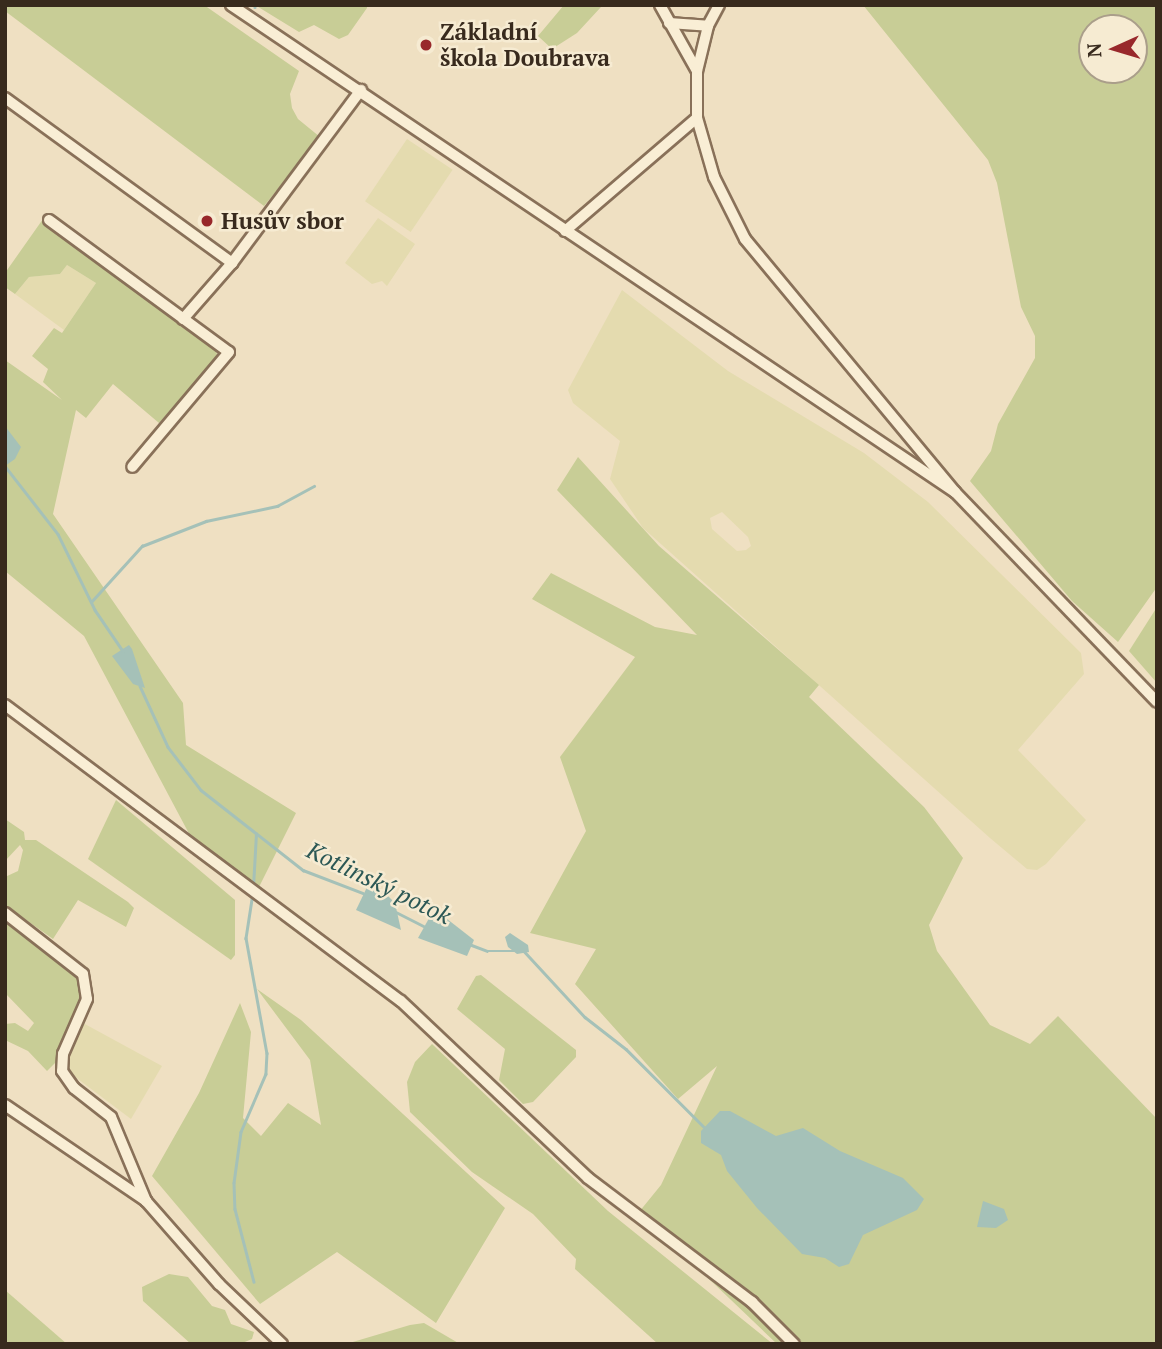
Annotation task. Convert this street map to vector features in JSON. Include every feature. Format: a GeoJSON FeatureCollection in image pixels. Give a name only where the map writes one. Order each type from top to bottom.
{"type":"FeatureCollection","features":[{"type":"Feature","properties":{"kind":"street"},"geometry":{"type":"LineString","coordinates":[[231,5],[955,492]]}},
{"type":"Feature","properties":{"kind":"street"},"geometry":{"type":"LineString","coordinates":[[660,5],[697,71]]}},
{"type":"Feature","properties":{"kind":"street"},"geometry":{"type":"LineString","coordinates":[[719,5],[708,26],[697,71],[697,118],[713,177],[745,239],[955,492],[1157,702]]}},
{"type":"Feature","properties":{"kind":"street"},"geometry":{"type":"LineString","coordinates":[[669,23],[708,26]]}},
{"type":"Feature","properties":{"kind":"street"},"geometry":{"type":"LineString","coordinates":[[183,319],[232,262],[361,90]]}},
{"type":"Feature","properties":{"kind":"street"},"geometry":{"type":"LineString","coordinates":[[5,98],[232,262]]}},
{"type":"Feature","properties":{"kind":"street"},"geometry":{"type":"LineString","coordinates":[[565,231],[697,118]]}},
{"type":"Feature","properties":{"kind":"street"},"geometry":{"type":"LineString","coordinates":[[49,220],[229,352],[132,467]]}},
{"type":"Feature","properties":{"kind":"street"},"geometry":{"type":"LineString","coordinates":[[5,705],[401,1001],[588,1178],[752,1302],[794,1344]]}},
{"type":"Feature","properties":{"kind":"street"},"geometry":{"type":"LineString","coordinates":[[5,913],[83,974],[87,999],[63,1054],[62,1071],[75,1088],[111,1117],[146,1201]]}},
{"type":"Feature","properties":{"kind":"street"},"geometry":{"type":"LineString","coordinates":[[5,1105],[146,1201],[219,1284],[282,1344]]}},
{"type":"Feature","properties":{"kind":"shaded area"},"geometry":{"type":"Polygon","coordinates":[[[407,139],[453,170],[411,232],[365,201],[407,139]]]}},
{"type":"Feature","properties":{"kind":"shaded area"},"geometry":{"type":"Polygon","coordinates":[[[378,218],[415,244],[387,286],[382,281],[372,284],[345,263],[378,218]]]}},
{"type":"Feature","properties":{"kind":"shaded area"},"geometry":{"type":"Polygon","coordinates":[[[67,265],[96,283],[64,330],[15,294],[29,277],[60,274],[67,265]]]}},
{"type":"Feature","properties":{"kind":"shaded area"},"geometry":{"type":"Polygon","coordinates":[[[622,290],[728,371],[864,453],[928,502],[1081,653],[1084,674],[1018,750],[1086,820],[1046,864],[1037,870],[1027,869],[643,528],[610,479],[620,441],[573,403],[568,390],[622,290]],[[722,512],[710,518],[712,529],[737,551],[751,546],[748,537],[722,512]]]}},
{"type":"Feature","properties":{"kind":"shaded area"},"geometry":{"type":"Polygon","coordinates":[[[83,1023],[162,1066],[131,1119],[70,1073],[67,1059],[83,1023]]]}},
{"type":"Feature","properties":{"kind":"green space"},"geometry":{"type":"Polygon","coordinates":[[[5,5],[204,5],[299,71],[290,94],[292,108],[298,119],[320,137],[264,206],[5,11],[5,5]]]}},
{"type":"Feature","properties":{"kind":"green space"},"geometry":{"type":"Polygon","coordinates":[[[255,5],[367,5],[367,8],[348,35],[339,39],[314,25],[299,32],[255,5]]]}},
{"type":"Feature","properties":{"kind":"green space"},"geometry":{"type":"Polygon","coordinates":[[[564,5],[620,5],[601,7],[577,33],[552,49],[538,36],[564,5]]]}},
{"type":"Feature","properties":{"kind":"green space"},"geometry":{"type":"Polygon","coordinates":[[[863,5],[1157,5],[1157,587],[1118,642],[1072,601],[970,481],[991,451],[998,424],[1035,358],[1035,336],[1021,307],[997,183],[988,160],[863,5]]]}},
{"type":"Feature","properties":{"kind":"green space"},"geometry":{"type":"Polygon","coordinates":[[[43,219],[214,346],[218,357],[159,423],[113,384],[86,418],[76,410],[53,514],[183,703],[186,745],[296,813],[255,895],[194,843],[84,636],[5,571],[5,360],[62,400],[43,382],[48,369],[32,356],[54,328],[62,333],[96,283],[67,265],[60,274],[29,277],[15,294],[5,287],[5,273],[43,219]]]}},
{"type":"Feature","properties":{"kind":"green space"},"geometry":{"type":"Polygon","coordinates":[[[578,457],[659,546],[819,685],[809,697],[924,807],[963,858],[929,925],[937,951],[990,1025],[1030,1044],[1058,1016],[1157,1119],[1157,1344],[777,1344],[639,1212],[661,1185],[717,1066],[678,1099],[575,984],[596,949],[530,933],[586,831],[560,757],[635,657],[532,599],[551,573],[655,627],[697,635],[557,490],[578,457]]]}},
{"type":"Feature","properties":{"kind":"green space"},"geometry":{"type":"Polygon","coordinates":[[[1157,607],[1157,683],[1129,651],[1157,607]]]}},
{"type":"Feature","properties":{"kind":"green space"},"geometry":{"type":"Polygon","coordinates":[[[116,800],[235,900],[235,955],[231,960],[88,859],[116,800]]]}},
{"type":"Feature","properties":{"kind":"green space"},"geometry":{"type":"Polygon","coordinates":[[[5,819],[24,832],[25,840],[36,840],[128,902],[134,908],[126,927],[78,900],[53,939],[5,905],[5,877],[18,871],[23,850],[20,845],[5,861],[5,819]]]}},
{"type":"Feature","properties":{"kind":"green space"},"geometry":{"type":"Polygon","coordinates":[[[5,920],[79,976],[84,993],[56,1062],[47,1071],[28,1051],[5,1040],[5,1024],[15,1023],[28,1031],[34,1023],[5,993],[5,920]]]}},
{"type":"Feature","properties":{"kind":"green space"},"geometry":{"type":"Polygon","coordinates":[[[481,975],[576,1050],[576,1057],[533,1102],[523,1104],[499,1080],[505,1049],[457,1009],[476,976],[481,975]]]}},
{"type":"Feature","properties":{"kind":"green space"},"geometry":{"type":"Polygon","coordinates":[[[257,989],[301,1020],[505,1208],[436,1323],[337,1252],[260,1304],[152,1176],[199,1093],[240,1003],[251,1032],[243,1118],[261,1136],[288,1103],[321,1125],[310,1060],[257,989]]]}},
{"type":"Feature","properties":{"kind":"green space"},"geometry":{"type":"Polygon","coordinates":[[[432,1044],[608,1211],[773,1344],[658,1344],[575,1269],[576,1259],[533,1214],[472,1172],[410,1112],[407,1082],[415,1062],[432,1044]]]}},
{"type":"Feature","properties":{"kind":"green space"},"geometry":{"type":"Polygon","coordinates":[[[169,1274],[188,1277],[212,1306],[225,1310],[231,1324],[254,1332],[252,1339],[240,1344],[191,1344],[143,1301],[142,1287],[169,1274]]]}},
{"type":"Feature","properties":{"kind":"green space"},"geometry":{"type":"Polygon","coordinates":[[[5,1290],[67,1344],[5,1344],[5,1290]]]}},
{"type":"Feature","properties":{"kind":"green space"},"geometry":{"type":"Polygon","coordinates":[[[424,1323],[460,1344],[346,1344],[410,1325],[424,1323]]]}},
{"type":"Feature","properties":{"kind":"water"},"geometry":{"type":"Polygon","coordinates":[[[5,426],[21,447],[15,459],[5,466],[5,426]]]}},
{"type":"Feature","properties":{"kind":"water"},"geometry":{"type":"Polygon","coordinates":[[[129,645],[145,688],[133,684],[112,656],[129,645]]]}},
{"type":"Feature","properties":{"kind":"water"},"geometry":{"type":"Polygon","coordinates":[[[369,883],[380,888],[395,903],[401,930],[356,910],[369,883]]]}},
{"type":"Feature","properties":{"kind":"water"},"geometry":{"type":"Polygon","coordinates":[[[432,913],[442,915],[474,940],[467,956],[418,938],[432,913]]]}},
{"type":"Feature","properties":{"kind":"water"},"geometry":{"type":"Polygon","coordinates":[[[510,933],[528,945],[529,952],[517,954],[508,947],[505,937],[510,933]]]}},
{"type":"Feature","properties":{"kind":"water"},"geometry":{"type":"Polygon","coordinates":[[[720,1111],[730,1111],[776,1136],[803,1128],[840,1151],[903,1178],[924,1199],[917,1210],[863,1235],[849,1264],[839,1267],[825,1258],[802,1254],[757,1208],[727,1171],[721,1155],[701,1143],[701,1131],[720,1111]]]}},
{"type":"Feature","properties":{"kind":"water"},"geometry":{"type":"Polygon","coordinates":[[[983,1201],[1004,1209],[1008,1220],[996,1228],[977,1227],[983,1201]]]}},
{"type":"Feature","properties":{"kind":"waterway","name":"Kotlinský potok"},"geometry":{"type":"LineString","coordinates":[[5,466],[58,534],[95,610],[123,651]]}},
{"type":"Feature","properties":{"kind":"waterway"},"geometry":{"type":"LineString","coordinates":[[91,602],[142,546],[206,521],[277,506],[314,486]]}},
{"type":"Feature","properties":{"kind":"waterway","name":"Kotlinský potok"},"geometry":{"type":"LineString","coordinates":[[140,686],[168,747],[201,790],[303,870],[363,893]]}},
{"type":"Feature","properties":{"kind":"waterway"},"geometry":{"type":"LineString","coordinates":[[253,887],[256,834]]}},
{"type":"Feature","properties":{"kind":"waterway"},"geometry":{"type":"LineString","coordinates":[[253,893],[246,938],[267,1053],[266,1074],[241,1132],[234,1183],[235,1209],[254,1282]]}},
{"type":"Feature","properties":{"kind":"waterway","name":"Kotlinský potok"},"geometry":{"type":"LineString","coordinates":[[396,912],[424,926]]}},
{"type":"Feature","properties":{"kind":"waterway","name":"Kotlinský potok"},"geometry":{"type":"LineString","coordinates":[[469,944],[487,951],[514,951]]}},
{"type":"Feature","properties":{"kind":"waterway","name":"Kotlinský potok"},"geometry":{"type":"LineString","coordinates":[[524,951],[585,1017],[626,1049],[704,1127]]}},
{"type":"Feature","properties":{"kind":"place","name":"Základní škola Doubrava"},"geometry":{"type":"Point","coordinates":[426,45]}},
{"type":"Feature","properties":{"kind":"place","name":"Husův sbor"},"geometry":{"type":"Point","coordinates":[207,221]}}]}
